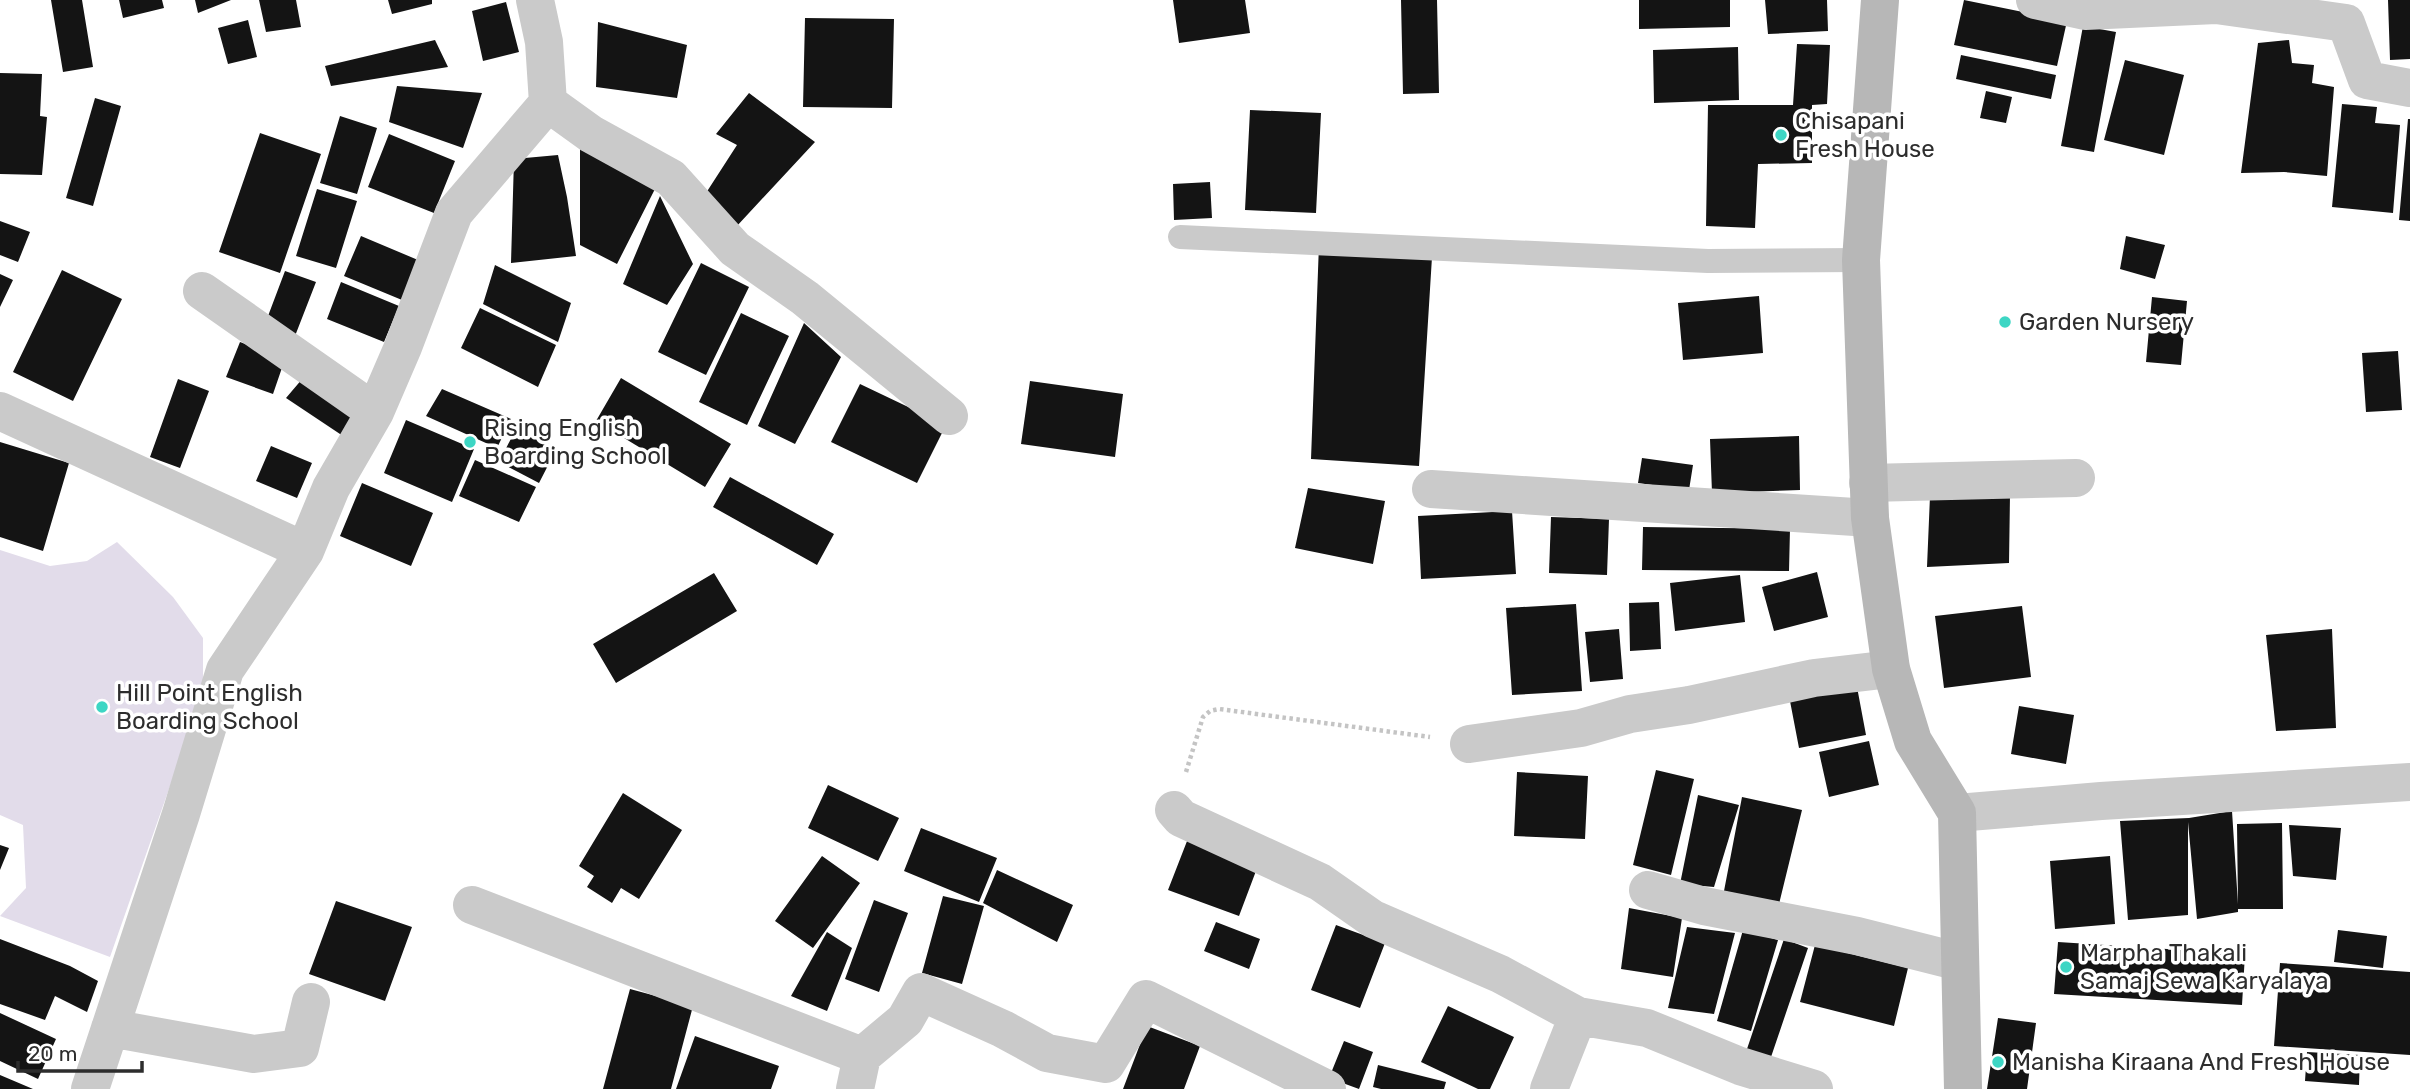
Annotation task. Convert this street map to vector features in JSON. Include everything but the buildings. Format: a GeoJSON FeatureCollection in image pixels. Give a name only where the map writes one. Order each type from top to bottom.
{"type":"FeatureCollection","features":[{"type":"Feature","properties":{"kind":"main road"},"geometry":{"type":"LineString","coordinates":[[1880,0],[1861,260],[1869,500],[1891,670],[1913,741],[1957,813],[1964,1089]]}},
{"type":"Feature","properties":{"kind":"street"},"geometry":{"type":"LineString","coordinates":[[90,1089],[181,814],[225,670],[305,551],[331,488],[375,412],[454,213],[548,103],[544,42],[534,0]]}},
{"type":"Feature","properties":{"kind":"street"},"geometry":{"type":"LineString","coordinates":[[2035,0],[2085,11],[2216,5],[2346,23],[2367,80],[2410,88]]}},
{"type":"Feature","properties":{"kind":"street"},"geometry":{"type":"LineString","coordinates":[[548,103],[591,134],[671,178],[735,249],[805,298],[949,416]]}},
{"type":"Feature","properties":{"kind":"street"},"geometry":{"type":"LineString","coordinates":[[202,291],[375,412]]}},
{"type":"Feature","properties":{"kind":"street"},"geometry":{"type":"LineString","coordinates":[[0,411],[305,551]]}},
{"type":"Feature","properties":{"kind":"street"},"geometry":{"type":"LineString","coordinates":[[1431,489],[1869,500],[2076,478]]}},
{"type":"Feature","properties":{"kind":"street"},"geometry":{"type":"LineString","coordinates":[[1469,744],[1581,728],[1630,714],[1716,700],[1814,678],[1891,670]]}},
{"type":"Feature","properties":{"kind":"street"},"geometry":{"type":"LineString","coordinates":[[1957,813],[2101,801],[2410,782]]}},
{"type":"Feature","properties":{"kind":"street"},"geometry":{"type":"LineString","coordinates":[[1174,810],[1181,818],[1320,882],[1373,919],[1500,974],[1578,1016],[1647,1028],[1740,1066],[1814,1089]]}},
{"type":"Feature","properties":{"kind":"street"},"geometry":{"type":"LineString","coordinates":[[1648,890],[1704,906],[1857,936],[1960,962]]}},
{"type":"Feature","properties":{"kind":"street"},"geometry":{"type":"LineString","coordinates":[[472,905],[858,1072],[905,1020],[921,992],[982,1019],[1047,1053],[1106,1064],[1146,999],[1327,1089]]}},
{"type":"Feature","properties":{"kind":"street"},"geometry":{"type":"LineString","coordinates":[[110,1028],[254,1054],[300,1048],[311,1002]]}},
{"type":"Feature","properties":{"kind":"street"},"geometry":{"type":"LineString","coordinates":[[1549,1089],[1578,1016]]}},
{"type":"Feature","properties":{"kind":"lane"},"geometry":{"type":"LineString","coordinates":[[1180,237],[1708,261],[1861,260]]}},
{"type":"Feature","properties":{"kind":"path"},"geometry":{"type":"LineString","coordinates":[[1174,810],[1203,717],[1210,710],[1404,733],[1469,744]]}},
{"type":"Feature","properties":{"kind":"shaded area","name":"Hill Point English Boarding School"},"geometry":{"type":"Polygon","coordinates":[[[117,542],[173,597],[203,638],[203,692],[110,957],[0,916],[26,888],[23,825],[0,815],[0,550],[50,566],[87,561],[117,542]]]}},
{"type":"Feature","properties":{"kind":"place","name":"Chisapani Fresh House"},"geometry":{"type":"Point","coordinates":[1781,135]}},
{"type":"Feature","properties":{"kind":"place","name":"Garden Nursery"},"geometry":{"type":"Point","coordinates":[2005,322]}},
{"type":"Feature","properties":{"kind":"place","name":"Rising English Boarding School"},"geometry":{"type":"Point","coordinates":[470,442]}},
{"type":"Feature","properties":{"kind":"place","name":"Hill Point English Boarding School"},"geometry":{"type":"Point","coordinates":[102,707]}},
{"type":"Feature","properties":{"kind":"place","name":"Marpha Thakali Samaj Sewa Karyalaya"},"geometry":{"type":"Point","coordinates":[2066,967]}},
{"type":"Feature","properties":{"kind":"place","name":"Manisha Kiraana And Fresh House"},"geometry":{"type":"Point","coordinates":[1998,1062]}}]}
